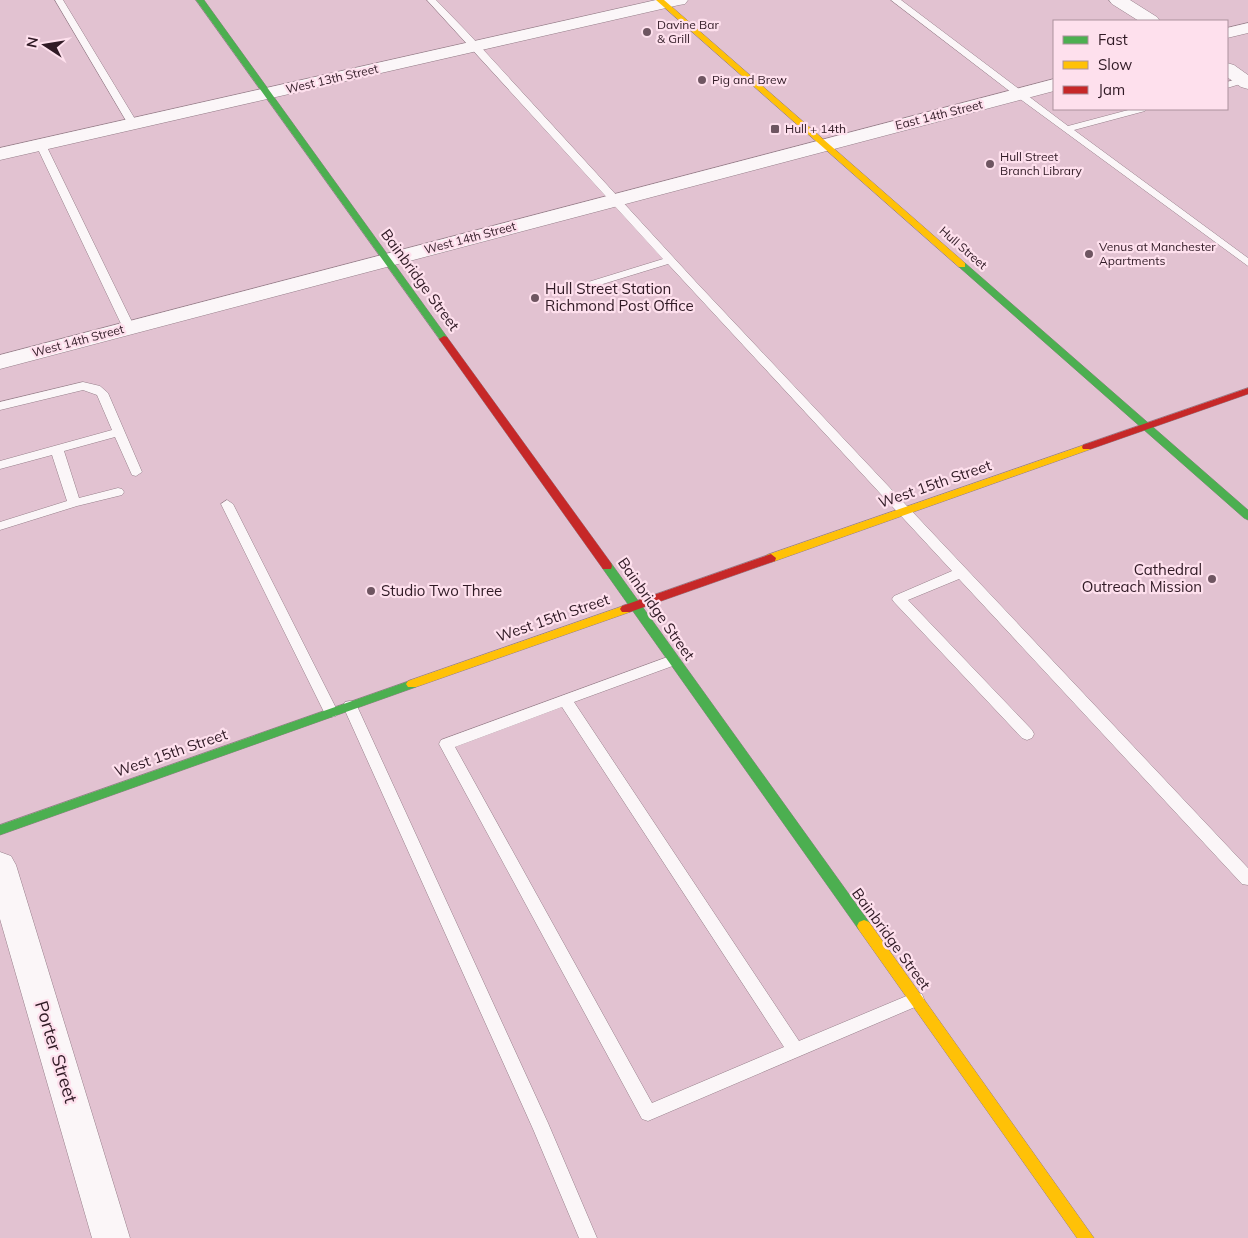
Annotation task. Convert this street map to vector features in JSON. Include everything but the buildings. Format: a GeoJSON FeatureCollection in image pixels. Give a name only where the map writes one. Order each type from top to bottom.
{"type":"FeatureCollection","features":[{"type":"Feature","properties":{"kind":"street","name":"Bainbridge Street"},"geometry":{"type":"LineString","coordinates":[[200,0],[635,605],[1086,1238]]}},
{"type":"Feature","properties":{"kind":"street"},"geometry":{"type":"LineString","coordinates":[[1118,0],[1149,20]]}},
{"type":"Feature","properties":{"kind":"street","name":"West 13th Street"},"geometry":{"type":"LineString","coordinates":[[0,154],[667,1]]}},
{"type":"Feature","properties":{"kind":"street","name":"Hull Street"},"geometry":{"type":"LineString","coordinates":[[667,1],[824,144],[1248,516]]}},
{"type":"Feature","properties":{"kind":"street"},"geometry":{"type":"LineString","coordinates":[[1228,33],[1248,28]]}},
{"type":"Feature","properties":{"kind":"street"},"geometry":{"type":"LineString","coordinates":[[1228,70],[1240,83]]}},
{"type":"Feature","properties":{"kind":"street","name":"East 14th Street"},"geometry":{"type":"LineString","coordinates":[[824,144],[1053,85]]}},
{"type":"Feature","properties":{"kind":"street","name":"West 14th Street"},"geometry":{"type":"LineString","coordinates":[[0,362],[824,144]]}},
{"type":"Feature","properties":{"kind":"street","name":"West 15th Street"},"geometry":{"type":"LineString","coordinates":[[0,830],[635,605],[1248,391]]}},
{"type":"Feature","properties":{"kind":"street","name":"Porter Street"},"geometry":{"type":"LineString","coordinates":[[0,865],[111,1238]]}},
{"type":"Feature","properties":{"kind":"lane"},"geometry":{"type":"LineString","coordinates":[[59,0],[133,124]]}},
{"type":"Feature","properties":{"kind":"lane"},"geometry":{"type":"LineString","coordinates":[[431,0],[476,46],[614,200],[903,511],[1248,879]]}},
{"type":"Feature","properties":{"kind":"lane"},"geometry":{"type":"LineString","coordinates":[[896,0],[1019,94],[1248,263]]}},
{"type":"Feature","properties":{"kind":"lane"},"geometry":{"type":"LineString","coordinates":[[1067,129],[1138,110]]}},
{"type":"Feature","properties":{"kind":"lane"},"geometry":{"type":"LineString","coordinates":[[41,144],[128,328]]}},
{"type":"Feature","properties":{"kind":"lane"},"geometry":{"type":"LineString","coordinates":[[589,285],[670,260]]}},
{"type":"Feature","properties":{"kind":"lane"},"geometry":{"type":"LineString","coordinates":[[0,406],[83,386],[96,389],[102,394],[136,472]]}},
{"type":"Feature","properties":{"kind":"lane"},"geometry":{"type":"LineString","coordinates":[[0,465],[119,432]]}},
{"type":"Feature","properties":{"kind":"lane"},"geometry":{"type":"LineString","coordinates":[[57,450],[74,503]]}},
{"type":"Feature","properties":{"kind":"lane"},"geometry":{"type":"LineString","coordinates":[[0,526],[74,503],[118,492]]}},
{"type":"Feature","properties":{"kind":"lane"},"geometry":{"type":"LineString","coordinates":[[227,504],[331,712]]}},
{"type":"Feature","properties":{"kind":"lane"},"geometry":{"type":"LineString","coordinates":[[961,573],[899,598],[1027,734]]}},
{"type":"Feature","properties":{"kind":"lane"},"geometry":{"type":"LineString","coordinates":[[673,660],[446,744],[648,1113],[916,999]]}},
{"type":"Feature","properties":{"kind":"lane"},"geometry":{"type":"LineString","coordinates":[[565,700],[795,1050]]}},
{"type":"Feature","properties":{"kind":"lane"},"geometry":{"type":"LineString","coordinates":[[350,706],[542,1129],[588,1238]]}},
{"type":"Feature","properties":{"kind":"traffic: fast"},"geometry":{"type":"LineString","coordinates":[[200,0],[444,339]]}},
{"type":"Feature","properties":{"kind":"traffic: fast"},"geometry":{"type":"LineString","coordinates":[[962,265],[1248,516]]}},
{"type":"Feature","properties":{"kind":"traffic: fast"},"geometry":{"type":"LineString","coordinates":[[607,566],[864,926]]}},
{"type":"Feature","properties":{"kind":"traffic: fast"},"geometry":{"type":"LineString","coordinates":[[0,830],[412,684]]}},
{"type":"Feature","properties":{"kind":"traffic: slow"},"geometry":{"type":"LineString","coordinates":[[660,0],[962,265]]}},
{"type":"Feature","properties":{"kind":"traffic: slow"},"geometry":{"type":"LineString","coordinates":[[771,558],[1087,447]]}},
{"type":"Feature","properties":{"kind":"traffic: slow"},"geometry":{"type":"LineString","coordinates":[[412,684],[626,609]]}},
{"type":"Feature","properties":{"kind":"traffic: slow"},"geometry":{"type":"LineString","coordinates":[[864,926],[1086,1238]]}},
{"type":"Feature","properties":{"kind":"traffic: jam"},"geometry":{"type":"LineString","coordinates":[[444,339],[607,566]]}},
{"type":"Feature","properties":{"kind":"traffic: jam"},"geometry":{"type":"LineString","coordinates":[[1087,447],[1248,391]]}},
{"type":"Feature","properties":{"kind":"traffic: jam"},"geometry":{"type":"LineString","coordinates":[[626,609],[771,558]]}},
{"type":"Feature","properties":{"kind":"place","name":"Davine Bar & Grill"},"geometry":{"type":"Point","coordinates":[647,32]}},
{"type":"Feature","properties":{"kind":"place","name":"Pig and Brew"},"geometry":{"type":"Point","coordinates":[702,80]}},
{"type":"Feature","properties":{"kind":"place","name":"Hull + 14th"},"geometry":{"type":"Point","coordinates":[775,129]}},
{"type":"Feature","properties":{"kind":"place","name":"Hull Street Branch Library"},"geometry":{"type":"Point","coordinates":[990,164]}},
{"type":"Feature","properties":{"kind":"place","name":"Venus at Manchester Apartments"},"geometry":{"type":"Point","coordinates":[1089,254]}},
{"type":"Feature","properties":{"kind":"place","name":"Hull Street Station Richmond Post Office"},"geometry":{"type":"Point","coordinates":[535,298]}},
{"type":"Feature","properties":{"kind":"place","name":"Cathedral Outreach Mission"},"geometry":{"type":"Point","coordinates":[1212,579]}},
{"type":"Feature","properties":{"kind":"place","name":"Studio Two Three"},"geometry":{"type":"Point","coordinates":[371,591]}}]}
